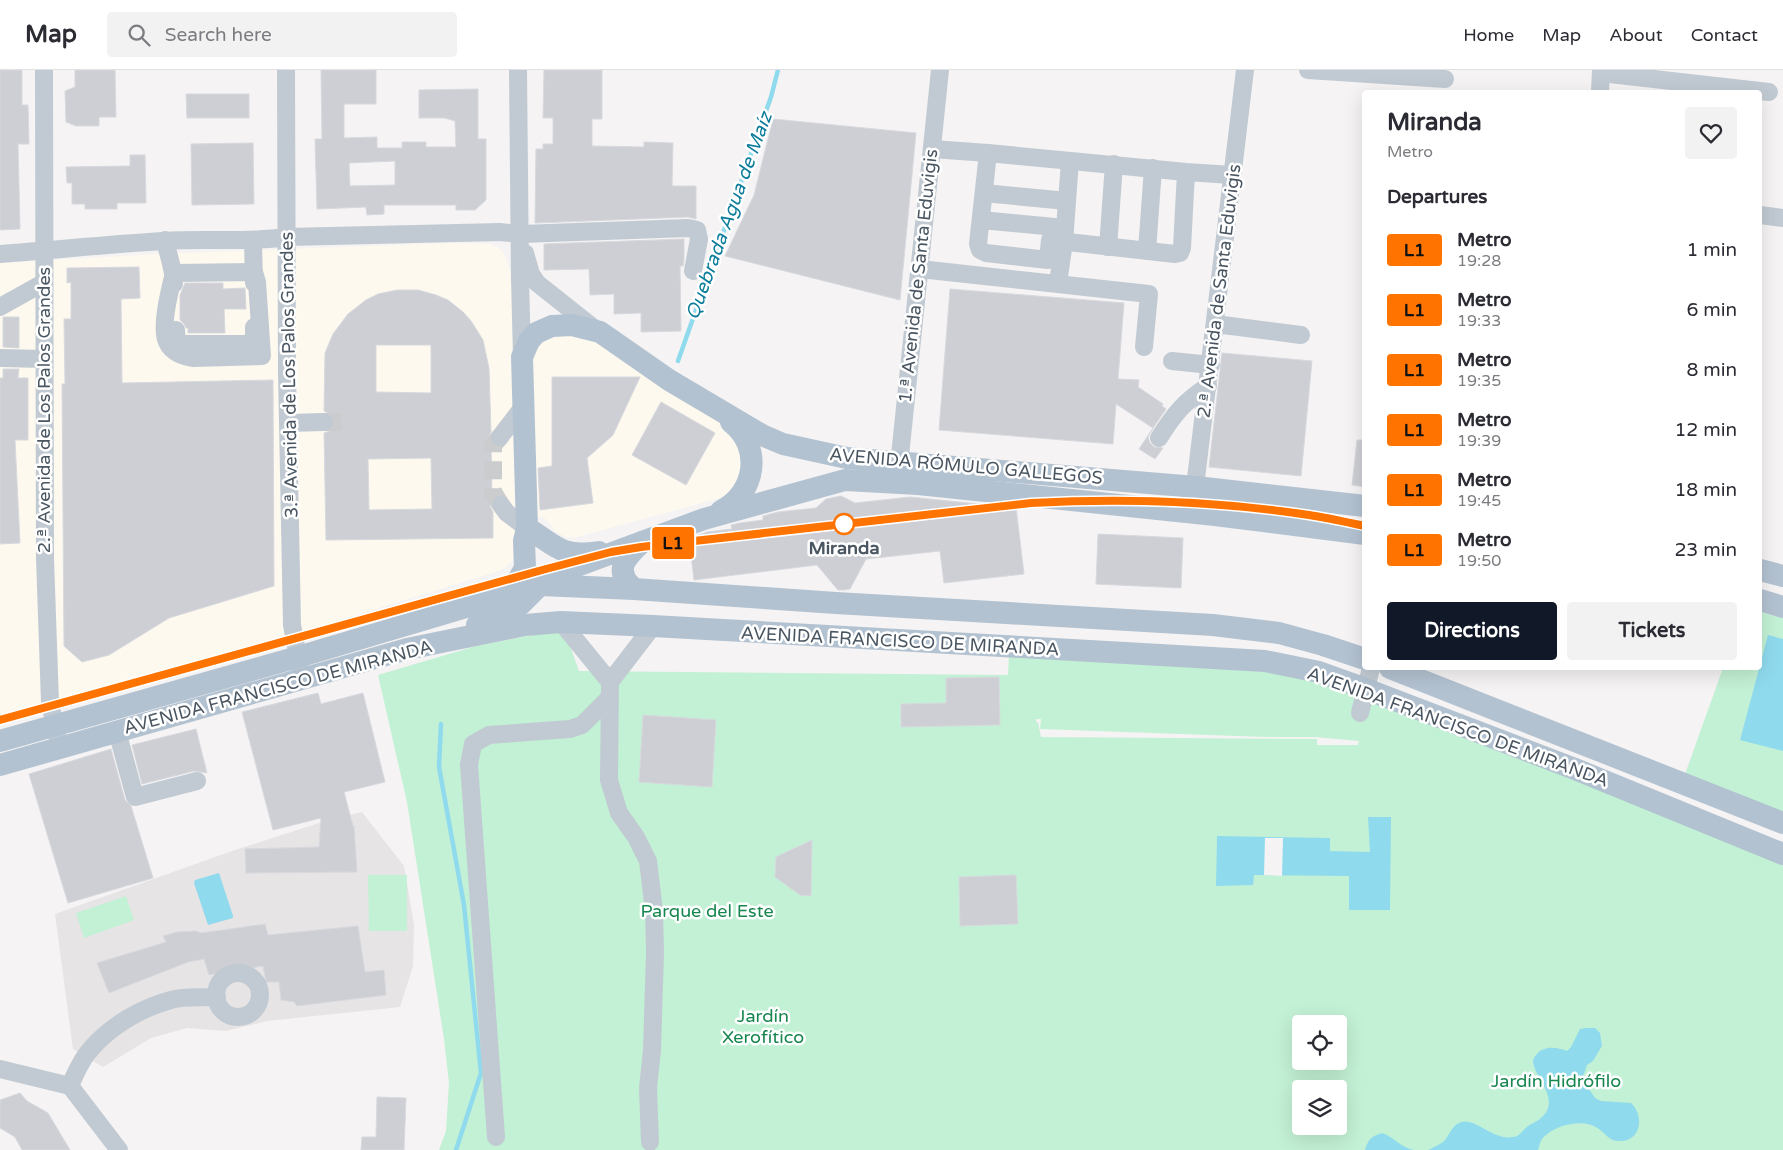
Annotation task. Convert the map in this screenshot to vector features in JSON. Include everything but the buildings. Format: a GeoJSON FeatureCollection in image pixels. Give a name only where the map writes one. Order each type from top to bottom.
{"type":"FeatureCollection","features":[{"type":"Feature","properties":{"kind":"main road","name":"AVENIDA RÓMULO GALLEGOS"},"geometry":{"type":"LineString","coordinates":[[522,357],[529,341],[536,333],[552,326],[572,325],[600,332],[708,404],[762,435],[784,444],[898,472],[1362,534]]}},
{"type":"Feature","properties":{"kind":"main road"},"geometry":{"type":"LineString","coordinates":[[504,595],[517,582],[524,568],[524,541],[527,528],[522,357]]}},
{"type":"Feature","properties":{"kind":"main road"},"geometry":{"type":"LineString","coordinates":[[704,519],[731,505],[738,499],[749,478],[752,461],[744,435],[736,426],[708,404]]}},
{"type":"Feature","properties":{"kind":"main road","name":"AVENIDA RÓMULO GALLEGOS"},"geometry":{"type":"LineString","coordinates":[[408,648],[499,617],[521,604],[540,585],[577,566],[704,519],[845,480],[898,472],[1196,487],[1362,506]]}},
{"type":"Feature","properties":{"kind":"main road"},"geometry":{"type":"LineString","coordinates":[[527,528],[552,546],[566,552],[603,551],[643,541]]}},
{"type":"Feature","properties":{"kind":"main road"},"geometry":{"type":"LineString","coordinates":[[634,589],[626,581],[623,566],[627,556],[643,541]]}},
{"type":"Feature","properties":{"kind":"main road"},"geometry":{"type":"LineString","coordinates":[[1762,571],[1783,576]]}},
{"type":"Feature","properties":{"kind":"main road","name":"AVENIDA FRANCISCO DE MIRANDA"},"geometry":{"type":"LineString","coordinates":[[0,765],[59,748],[112,738],[504,595],[540,585],[634,589],[1213,625],[1278,634],[1323,645],[1362,658]]}},
{"type":"Feature","properties":{"kind":"main road"},"geometry":{"type":"LineString","coordinates":[[1762,601],[1783,607]]}},
{"type":"Feature","properties":{"kind":"main road","name":"AVENIDA FRANCISCO DE MIRANDA"},"geometry":{"type":"LineString","coordinates":[[0,741],[55,725],[300,668],[524,625],[561,622],[1274,663],[1319,672],[1367,689],[1584,773],[1783,854]]}},
{"type":"Feature","properties":{"kind":"main road","name":"AVENIDA FRANCISCO DE MIRANDA"},"geometry":{"type":"LineString","coordinates":[[1399,670],[1783,823]]}},
{"type":"Feature","properties":{"kind":"street","name":"2.ª Avenida de Los Palos Grandes"},"geometry":{"type":"LineString","coordinates":[[44,70],[45,558],[50,703],[59,748]]}},
{"type":"Feature","properties":{"kind":"street","name":"3.ª Avenida de Los Palos Grandes"},"geometry":{"type":"LineString","coordinates":[[286,70],[292,625],[300,668]]}},
{"type":"Feature","properties":{"kind":"street"},"geometry":{"type":"LineString","coordinates":[[518,70],[522,357]]}},
{"type":"Feature","properties":{"kind":"street","name":"1.ª Avenida de Santa Eduvigis"},"geometry":{"type":"LineString","coordinates":[[898,472],[940,70]]}},
{"type":"Feature","properties":{"kind":"street","name":"2.ª Avenida de Santa Eduvigis"},"geometry":{"type":"LineString","coordinates":[[1192,512],[1246,70]]}},
{"type":"Feature","properties":{"kind":"street"},"geometry":{"type":"LineString","coordinates":[[1308,70],[1445,80]]}},
{"type":"Feature","properties":{"kind":"street"},"geometry":{"type":"LineString","coordinates":[[1600,90],[1601,71],[1753,90]]}},
{"type":"Feature","properties":{"kind":"street"},"geometry":{"type":"LineString","coordinates":[[1762,91],[1769,92]]}},
{"type":"Feature","properties":{"kind":"street"},"geometry":{"type":"LineString","coordinates":[[932,149],[1232,175]]}},
{"type":"Feature","properties":{"kind":"street"},"geometry":{"type":"LineString","coordinates":[[988,153],[978,244],[980,250],[1048,260],[1050,240],[1064,235]]}},
{"type":"Feature","properties":{"kind":"street"},"geometry":{"type":"LineString","coordinates":[[1058,283],[1070,161]]}},
{"type":"Feature","properties":{"kind":"street"},"geometry":{"type":"LineString","coordinates":[[1108,246],[1114,164]]}},
{"type":"Feature","properties":{"kind":"street"},"geometry":{"type":"LineString","coordinates":[[1147,251],[1153,168]]}},
{"type":"Feature","properties":{"kind":"street"},"geometry":{"type":"LineString","coordinates":[[981,220],[1064,235],[1108,246],[1175,254],[1180,252],[1182,248],[1186,172]]}},
{"type":"Feature","properties":{"kind":"street"},"geometry":{"type":"LineString","coordinates":[[984,192],[1067,200]]}},
{"type":"Feature","properties":{"kind":"street"},"geometry":{"type":"LineString","coordinates":[[1762,215],[1783,218]]}},
{"type":"Feature","properties":{"kind":"street"},"geometry":{"type":"LineString","coordinates":[[0,254],[165,240],[520,234],[688,228],[697,230],[700,239],[693,271]]}},
{"type":"Feature","properties":{"kind":"street"},"geometry":{"type":"LineString","coordinates":[[520,234],[531,274],[537,283],[600,332]]}},
{"type":"Feature","properties":{"kind":"street"},"geometry":{"type":"LineString","coordinates":[[165,240],[174,273],[167,299],[166,341],[171,349],[182,356],[193,358],[262,356],[253,240]]}},
{"type":"Feature","properties":{"kind":"street"},"geometry":{"type":"LineString","coordinates":[[920,269],[1149,294],[1144,347]]}},
{"type":"Feature","properties":{"kind":"street"},"geometry":{"type":"LineString","coordinates":[[174,273],[254,272]]}},
{"type":"Feature","properties":{"kind":"street"},"geometry":{"type":"LineString","coordinates":[[0,307],[43,283]]}},
{"type":"Feature","properties":{"kind":"street"},"geometry":{"type":"LineString","coordinates":[[1215,324],[1301,335]]}},
{"type":"Feature","properties":{"kind":"street"},"geometry":{"type":"LineString","coordinates":[[0,358],[44,359]]}},
{"type":"Feature","properties":{"kind":"street"},"geometry":{"type":"LineString","coordinates":[[1172,361],[1211,365]]}},
{"type":"Feature","properties":{"kind":"street"},"geometry":{"type":"LineString","coordinates":[[1160,438],[1171,420],[1190,398],[1208,386]]}},
{"type":"Feature","properties":{"kind":"street"},"geometry":{"type":"LineString","coordinates":[[500,437],[522,407]]}},
{"type":"Feature","properties":{"kind":"street"},"geometry":{"type":"LineString","coordinates":[[289,422],[324,422]]}},
{"type":"Feature","properties":{"kind":"street"},"geometry":{"type":"LineString","coordinates":[[501,505],[507,513],[527,528]]}},
{"type":"Feature","properties":{"kind":"street"},"geometry":{"type":"LineString","coordinates":[[561,622],[610,689],[609,780],[620,812],[648,861],[654,911],[654,997],[648,1088],[650,1142]]}},
{"type":"Feature","properties":{"kind":"street"},"geometry":{"type":"LineString","coordinates":[[496,1137],[469,765],[473,744],[489,735],[570,729],[582,725],[610,689],[653,626]]}},
{"type":"Feature","properties":{"kind":"street"},"geometry":{"type":"LineString","coordinates":[[1360,713],[1371,670]]}},
{"type":"Feature","properties":{"kind":"street"},"geometry":{"type":"LineString","coordinates":[[112,738],[135,797],[197,781]]}},
{"type":"Feature","properties":{"kind":"street"},"geometry":{"type":"LineString","coordinates":[[70,1086],[89,1050],[101,1038],[133,1014],[172,999],[217,997]]}},
{"type":"Feature","properties":{"kind":"street"},"geometry":{"type":"LineString","coordinates":[[0,1069],[70,1086],[119,1150]]}},
{"type":"Feature","properties":{"kind":"shaded area"},"geometry":{"type":"Polygon","coordinates":[[[446,243],[488,244],[498,247],[504,253],[512,275],[513,341],[574,328],[737,430],[745,467],[731,491],[720,498],[577,537],[565,537],[555,531],[544,517],[516,517],[513,560],[506,567],[496,572],[330,623],[272,645],[0,721],[0,263],[159,254],[446,243]]]}},
{"type":"Feature","properties":{"kind":"shaded area"},"geometry":{"type":"Polygon","coordinates":[[[362,812],[404,866],[414,925],[413,966],[400,1007],[267,1021],[226,1031],[187,1028],[151,1038],[103,1067],[73,1049],[55,914],[235,850],[325,821],[362,812]]]}},
{"type":"Feature","properties":{"kind":"green space"},"geometry":{"type":"Polygon","coordinates":[[[1762,613],[1783,618],[1783,813],[1684,777],[1722,670],[1762,670],[1762,613]]]}},
{"type":"Feature","properties":{"kind":"green space","name":"Parque del Este"},"geometry":{"type":"Polygon","coordinates":[[[564,629],[579,671],[1008,675],[1009,654],[1265,666],[1325,680],[1783,862],[1783,1150],[439,1150],[446,1131],[449,1083],[444,1039],[407,802],[378,675],[476,646],[564,629]],[[1036,719],[1036,722],[1038,722],[1041,737],[1317,739],[1317,745],[1358,745],[1359,741],[1315,737],[1040,729],[1041,719],[1036,719]]]}},
{"type":"Feature","properties":{"kind":"green space"},"geometry":{"type":"Polygon","coordinates":[[[368,875],[407,875],[407,931],[369,931],[368,875]]]}},
{"type":"Feature","properties":{"kind":"green space"},"geometry":{"type":"Polygon","coordinates":[[[126,896],[134,920],[84,938],[76,913],[126,896]]]}},
{"type":"Feature","properties":{"kind":"water"},"geometry":{"type":"Polygon","coordinates":[[[1768,635],[1783,639],[1783,751],[1740,740],[1759,670],[1762,670],[1762,658],[1768,635]]]}},
{"type":"Feature","properties":{"kind":"water"},"geometry":{"type":"Polygon","coordinates":[[[1368,817],[1391,817],[1390,910],[1349,910],[1349,876],[1254,875],[1253,885],[1216,886],[1217,836],[1330,838],[1330,851],[1370,852],[1368,817]]]}},
{"type":"Feature","properties":{"kind":"water"},"geometry":{"type":"Polygon","coordinates":[[[219,873],[233,918],[208,925],[194,883],[195,880],[219,873]]]}},
{"type":"Feature","properties":{"kind":"water"},"geometry":{"type":"Polygon","coordinates":[[[1595,1028],[1600,1033],[1602,1046],[1593,1061],[1587,1065],[1583,1077],[1595,1098],[1601,1101],[1631,1103],[1635,1108],[1639,1121],[1636,1133],[1632,1138],[1618,1141],[1609,1138],[1593,1125],[1577,1123],[1569,1124],[1547,1134],[1541,1140],[1538,1150],[1428,1150],[1443,1142],[1459,1123],[1472,1123],[1500,1136],[1508,1137],[1517,1136],[1541,1118],[1548,1109],[1549,1102],[1546,1090],[1533,1063],[1536,1055],[1546,1048],[1567,1051],[1580,1029],[1595,1028]]]}},
{"type":"Feature","properties":{"kind":"water"},"geometry":{"type":"Polygon","coordinates":[[[1382,1133],[1405,1147],[1414,1150],[1365,1150],[1371,1138],[1382,1133]]]}},
{"type":"Feature","properties":{"kind":"pier"},"geometry":{"type":"Polygon","coordinates":[[[1265,838],[1283,838],[1282,876],[1264,875],[1265,838]]]}},
{"type":"Feature","properties":{"kind":"waterway","name":"Quebrada Agua de Maíz"},"geometry":{"type":"LineString","coordinates":[[678,361],[771,97],[778,70]]}},
{"type":"Feature","properties":{"kind":"waterway"},"geometry":{"type":"LineString","coordinates":[[441,724],[439,767],[464,905],[481,1073],[456,1150]]}},
{"type":"Feature","properties":{"kind":"tunnel"},"geometry":{"type":"LineString","coordinates":[[324,422],[350,422]]}},
{"type":"Feature","properties":{"kind":"tunnel"},"geometry":{"type":"LineString","coordinates":[[500,437],[493,445],[493,492],[501,505]]}},
{"type":"Feature","properties":{"kind":"metro line","name":"L1"},"geometry":{"type":"LineString","coordinates":[[0,720],[546,569],[611,552],[641,547],[1031,503],[1088,500],[1226,505],[1309,515],[1362,525]]}},
{"type":"Feature","properties":{"kind":"place","name":"Miranda"},"geometry":{"type":"Point","coordinates":[844,524]}},
{"type":"Feature","properties":{"kind":"park label","name":"Jardín Xerofítico"},"geometry":{"type":"Point","coordinates":[763,1026]}},
{"type":"Feature","properties":{"kind":"park label","name":"Jardín Hidrófilo"},"geometry":{"type":"Point","coordinates":[1556,1081]}}]}
